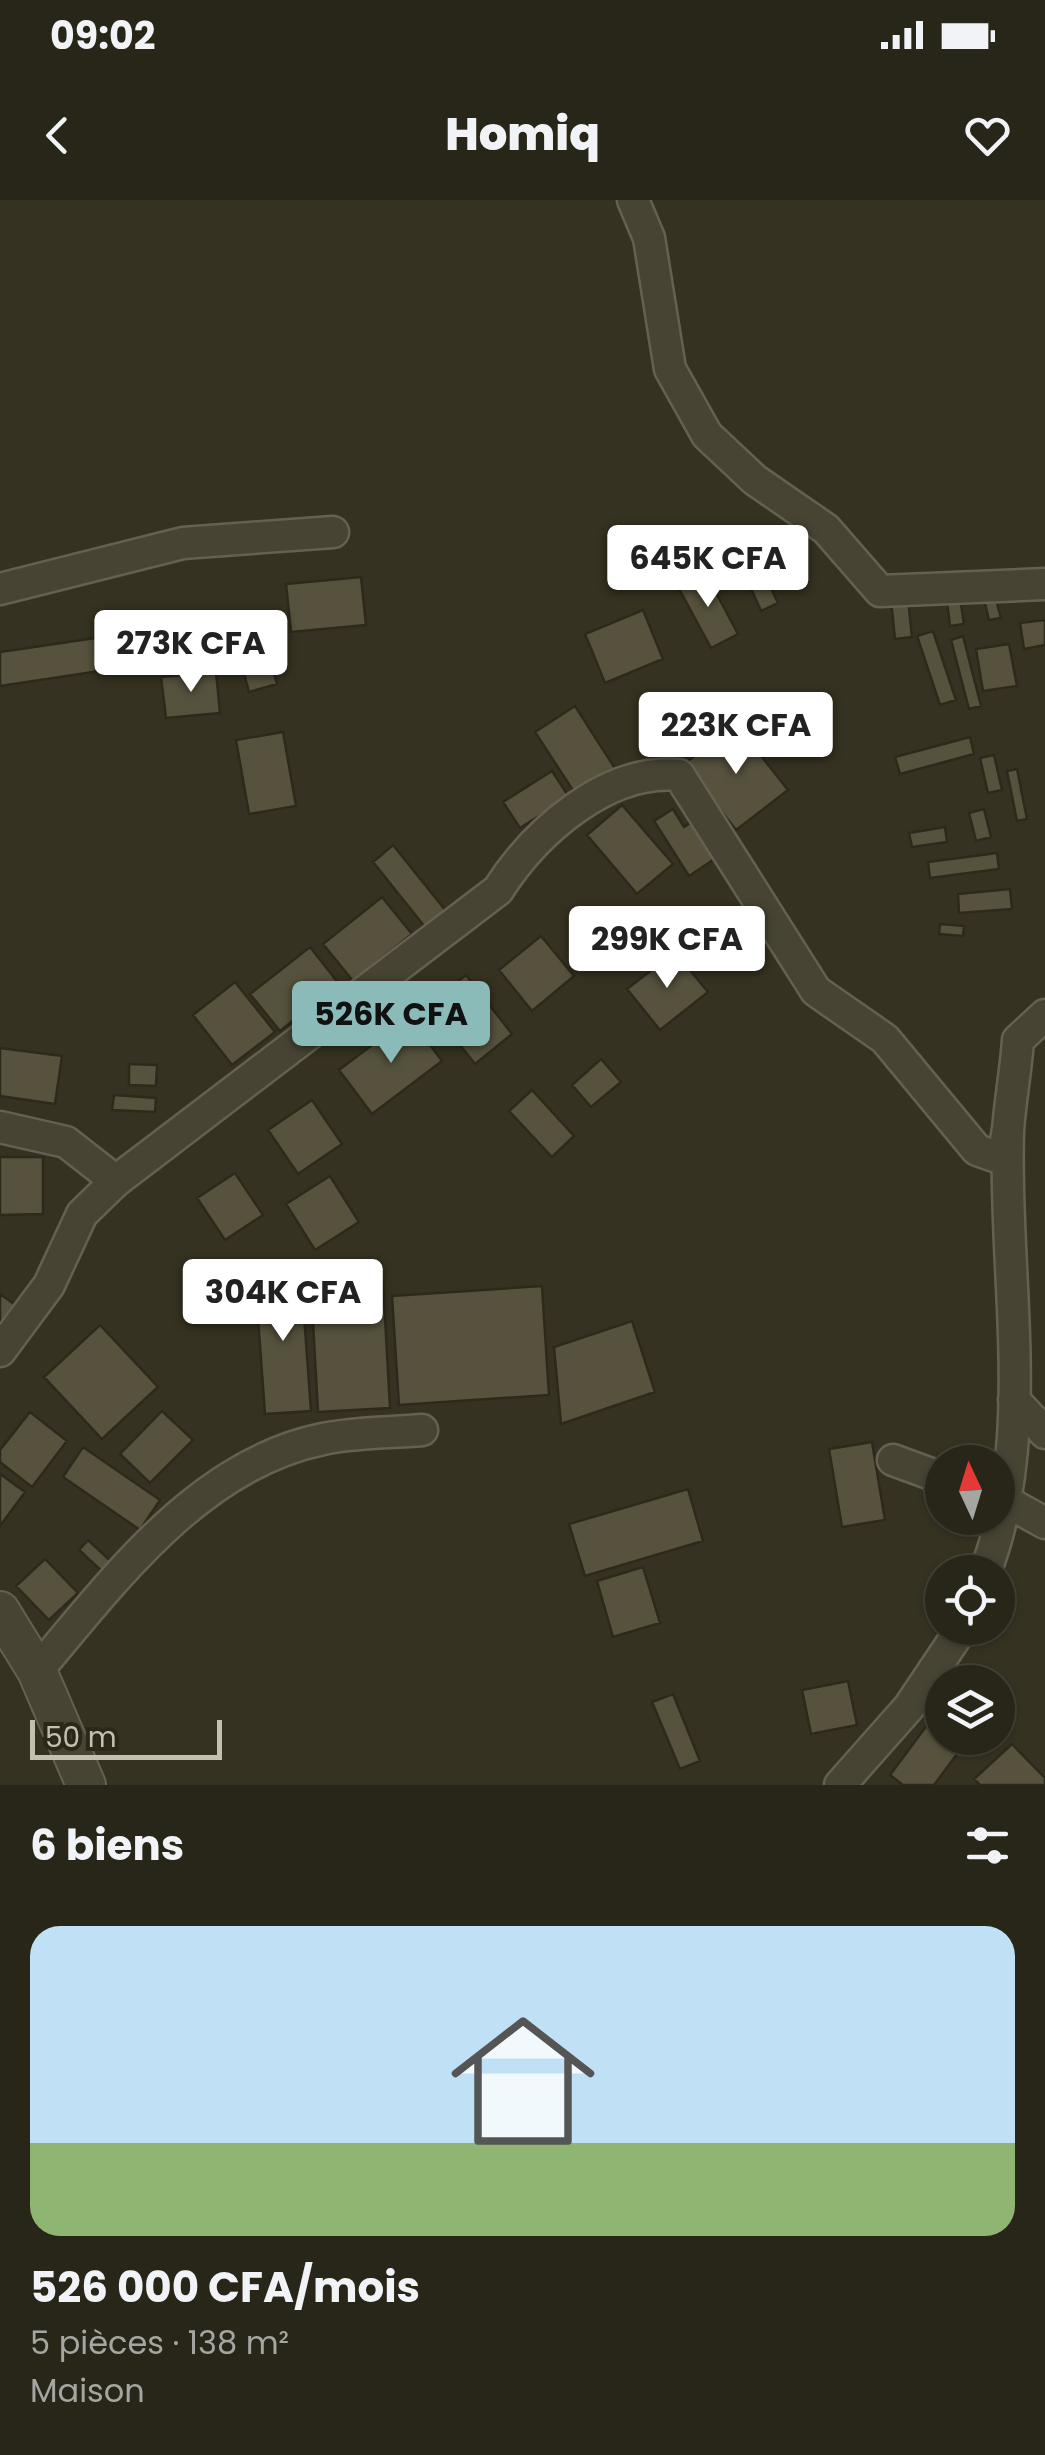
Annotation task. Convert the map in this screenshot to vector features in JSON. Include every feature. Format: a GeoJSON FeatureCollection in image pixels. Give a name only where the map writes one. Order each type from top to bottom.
{"type":"FeatureCollection","features":[{"type":"Feature","properties":{"kind":"street"},"geometry":{"type":"LineString","coordinates":[[633,200],[649,238],[670,369],[719,451],[826,529],[880,591],[1045,584]]}},
{"type":"Feature","properties":{"kind":"street"},"geometry":{"type":"LineString","coordinates":[[0,589],[183,543],[333,532]]}},
{"type":"Feature","properties":{"kind":"street"},"geometry":{"type":"LineString","coordinates":[[0,1350],[49,1285],[104,1174],[498,890],[514,866],[596,791],[650,772],[678,775],[816,991],[885,1039],[977,1150],[1003,1158],[1018,1040],[1045,1015]]}},
{"type":"Feature","properties":{"kind":"street"},"geometry":{"type":"LineString","coordinates":[[0,1128],[66,1142],[104,1174]]}},
{"type":"Feature","properties":{"kind":"street"},"geometry":{"type":"LineString","coordinates":[[1008,1129],[1014,1400],[1008,1445]]}},
{"type":"Feature","properties":{"kind":"street"},"geometry":{"type":"LineString","coordinates":[[1014,1400],[1045,1433]]}},
{"type":"Feature","properties":{"kind":"street"},"geometry":{"type":"LineString","coordinates":[[37,1670],[118,1576],[187,1508],[260,1459],[323,1439],[422,1430]]}},
{"type":"Feature","properties":{"kind":"street"},"geometry":{"type":"LineString","coordinates":[[893,1460],[925,1472]]}},
{"type":"Feature","properties":{"kind":"street"},"geometry":{"type":"LineString","coordinates":[[1015,1506],[1045,1523]]}},
{"type":"Feature","properties":{"kind":"street"},"geometry":{"type":"LineString","coordinates":[[0,1612],[37,1670],[86,1785]]}},
{"type":"Feature","properties":{"kind":"street"},"geometry":{"type":"LineString","coordinates":[[840,1785],[909,1707],[951,1645]]}},
{"type":"Feature","properties":{"kind":"building"},"geometry":{"type":"Polygon","coordinates":[[[705,572],[738,634],[711,648],[678,587],[705,572]]]}},
{"type":"Feature","properties":{"kind":"building"},"geometry":{"type":"Polygon","coordinates":[[[361,577],[366,625],[291,632],[286,584],[361,577]]]}},
{"type":"Feature","properties":{"kind":"building"},"geometry":{"type":"Polygon","coordinates":[[[766,577],[778,603],[761,611],[749,584],[766,577]]]}},
{"type":"Feature","properties":{"kind":"building"},"geometry":{"type":"Polygon","coordinates":[[[958,584],[964,624],[950,626],[945,586],[958,584]]]}},
{"type":"Feature","properties":{"kind":"building"},"geometry":{"type":"Polygon","coordinates":[[[992,584],[1001,618],[989,620],[981,587],[992,584]]]}},
{"type":"Feature","properties":{"kind":"building"},"geometry":{"type":"Polygon","coordinates":[[[908,599],[912,637],[895,639],[891,600],[908,599]]]}},
{"type":"Feature","properties":{"kind":"building"},"geometry":{"type":"Polygon","coordinates":[[[643,610],[663,659],[605,683],[585,634],[643,610]]]}},
{"type":"Feature","properties":{"kind":"building"},"geometry":{"type":"Polygon","coordinates":[[[1045,620],[1045,645],[1024,649],[1020,623],[1045,620]]]}},
{"type":"Feature","properties":{"kind":"building"},"geometry":{"type":"Polygon","coordinates":[[[933,631],[956,700],[940,705],[917,636],[933,631]]]}},
{"type":"Feature","properties":{"kind":"building"},"geometry":{"type":"Polygon","coordinates":[[[109,636],[113,669],[0,686],[0,652],[109,636]]]}},
{"type":"Feature","properties":{"kind":"building"},"geometry":{"type":"Polygon","coordinates":[[[963,636],[981,706],[969,709],[951,640],[963,636]]]}},
{"type":"Feature","properties":{"kind":"building"},"geometry":{"type":"Polygon","coordinates":[[[1009,644],[1017,686],[983,691],[976,649],[1009,644]]]}},
{"type":"Feature","properties":{"kind":"building"},"geometry":{"type":"Polygon","coordinates":[[[270,659],[277,684],[249,692],[242,666],[270,659]]]}},
{"type":"Feature","properties":{"kind":"building"},"geometry":{"type":"Polygon","coordinates":[[[216,672],[220,713],[166,718],[161,677],[216,672]]]}},
{"type":"Feature","properties":{"kind":"building"},"geometry":{"type":"Polygon","coordinates":[[[575,706],[616,770],[576,795],[535,732],[575,706]]]}},
{"type":"Feature","properties":{"kind":"building"},"geometry":{"type":"Polygon","coordinates":[[[736,724],[788,790],[736,830],[684,764],[736,724]]]}},
{"type":"Feature","properties":{"kind":"building"},"geometry":{"type":"Polygon","coordinates":[[[283,732],[296,806],[249,814],[236,740],[283,732]]]}},
{"type":"Feature","properties":{"kind":"building"},"geometry":{"type":"Polygon","coordinates":[[[970,737],[974,754],[900,774],[895,757],[970,737]]]}},
{"type":"Feature","properties":{"kind":"building"},"geometry":{"type":"Polygon","coordinates":[[[994,755],[1002,790],[988,793],[980,758],[994,755]]]}},
{"type":"Feature","properties":{"kind":"building"},"geometry":{"type":"Polygon","coordinates":[[[1017,769],[1027,819],[1017,821],[1007,771],[1017,769]]]}},
{"type":"Feature","properties":{"kind":"building"},"geometry":{"type":"Polygon","coordinates":[[[552,771],[569,797],[520,828],[503,802],[552,771]]]}},
{"type":"Feature","properties":{"kind":"building"},"geometry":{"type":"Polygon","coordinates":[[[622,805],[673,864],[637,894],[587,835],[622,805]]]}},
{"type":"Feature","properties":{"kind":"building"},"geometry":{"type":"Polygon","coordinates":[[[673,809],[684,827],[695,820],[719,856],[689,876],[654,821],[673,809]]]}},
{"type":"Feature","properties":{"kind":"building"},"geometry":{"type":"Polygon","coordinates":[[[984,809],[991,837],[976,841],[969,813],[984,809]]]}},
{"type":"Feature","properties":{"kind":"building"},"geometry":{"type":"Polygon","coordinates":[[[945,827],[947,842],[912,847],[909,833],[945,827]]]}},
{"type":"Feature","properties":{"kind":"building"},"geometry":{"type":"Polygon","coordinates":[[[393,845],[446,911],[425,927],[373,862],[393,845]]]}},
{"type":"Feature","properties":{"kind":"building"},"geometry":{"type":"Polygon","coordinates":[[[997,853],[999,869],[930,878],[928,862],[997,853]]]}},
{"type":"Feature","properties":{"kind":"building"},"geometry":{"type":"Polygon","coordinates":[[[1010,889],[1012,909],[959,913],[958,894],[1010,889]]]}},
{"type":"Feature","properties":{"kind":"building"},"geometry":{"type":"Polygon","coordinates":[[[382,897],[412,934],[353,981],[323,944],[382,897]]]}},
{"type":"Feature","properties":{"kind":"building"},"geometry":{"type":"Polygon","coordinates":[[[940,924],[964,926],[963,936],[939,934],[940,924]]]}},
{"type":"Feature","properties":{"kind":"building"},"geometry":{"type":"Polygon","coordinates":[[[541,936],[574,976],[532,1011],[499,970],[541,936]]]}},
{"type":"Feature","properties":{"kind":"building"},"geometry":{"type":"Polygon","coordinates":[[[310,947],[339,984],[280,1031],[250,994],[310,947]]]}},
{"type":"Feature","properties":{"kind":"building"},"geometry":{"type":"Polygon","coordinates":[[[675,952],[708,992],[660,1030],[627,989],[675,952]]]}},
{"type":"Feature","properties":{"kind":"building"},"geometry":{"type":"Polygon","coordinates":[[[466,975],[512,1034],[475,1064],[428,1005],[466,975]]]}},
{"type":"Feature","properties":{"kind":"building"},"geometry":{"type":"Polygon","coordinates":[[[235,982],[275,1032],[232,1065],[193,1015],[235,982]]]}},
{"type":"Feature","properties":{"kind":"building"},"geometry":{"type":"Polygon","coordinates":[[[409,1017],[442,1061],[372,1114],[339,1070],[409,1017]]]}},
{"type":"Feature","properties":{"kind":"building"},"geometry":{"type":"Polygon","coordinates":[[[0,1048],[62,1056],[55,1104],[0,1096],[0,1048]]]}},
{"type":"Feature","properties":{"kind":"building"},"geometry":{"type":"Polygon","coordinates":[[[601,1059],[621,1082],[591,1107],[572,1085],[601,1059]]]}},
{"type":"Feature","properties":{"kind":"building"},"geometry":{"type":"Polygon","coordinates":[[[129,1064],[157,1065],[156,1086],[129,1085],[129,1064]]]}},
{"type":"Feature","properties":{"kind":"building"},"geometry":{"type":"Polygon","coordinates":[[[532,1090],[574,1136],[552,1157],[509,1111],[532,1090]]]}},
{"type":"Feature","properties":{"kind":"building"},"geometry":{"type":"Polygon","coordinates":[[[114,1095],[156,1098],[155,1112],[112,1110],[114,1095]]]}},
{"type":"Feature","properties":{"kind":"building"},"geometry":{"type":"Polygon","coordinates":[[[312,1100],[342,1144],[298,1174],[268,1130],[312,1100]]]}},
{"type":"Feature","properties":{"kind":"building"},"geometry":{"type":"Polygon","coordinates":[[[0,1157],[43,1157],[43,1214],[0,1215],[0,1157]]]}},
{"type":"Feature","properties":{"kind":"building"},"geometry":{"type":"Polygon","coordinates":[[[235,1173],[263,1215],[225,1240],[197,1198],[235,1173]]]}},
{"type":"Feature","properties":{"kind":"building"},"geometry":{"type":"Polygon","coordinates":[[[330,1176],[359,1222],[315,1250],[286,1204],[330,1176]]]}},
{"type":"Feature","properties":{"kind":"building"},"geometry":{"type":"Polygon","coordinates":[[[301,1274],[311,1411],[265,1414],[255,1277],[301,1274]]]}},
{"type":"Feature","properties":{"kind":"building"},"geometry":{"type":"Polygon","coordinates":[[[383,1282],[390,1408],[318,1412],[311,1286],[383,1282]]]}},
{"type":"Feature","properties":{"kind":"building"},"geometry":{"type":"Polygon","coordinates":[[[542,1286],[549,1395],[399,1405],[392,1296],[542,1286]]]}},
{"type":"Feature","properties":{"kind":"building"},"geometry":{"type":"Polygon","coordinates":[[[0,1294],[27,1313],[0,1350],[0,1294]]]}},
{"type":"Feature","properties":{"kind":"building"},"geometry":{"type":"Polygon","coordinates":[[[632,1321],[655,1392],[561,1424],[554,1347],[632,1321]]]}},
{"type":"Feature","properties":{"kind":"building"},"geometry":{"type":"Polygon","coordinates":[[[100,1325],[158,1387],[102,1439],[44,1377],[100,1325]]]}},
{"type":"Feature","properties":{"kind":"building"},"geometry":{"type":"Polygon","coordinates":[[[162,1411],[193,1440],[150,1483],[120,1454],[162,1411]]]}},
{"type":"Feature","properties":{"kind":"building"},"geometry":{"type":"Polygon","coordinates":[[[30,1412],[67,1441],[32,1487],[0,1462],[0,1450],[30,1412]]]}},
{"type":"Feature","properties":{"kind":"building"},"geometry":{"type":"Polygon","coordinates":[[[872,1442],[885,1520],[842,1527],[829,1449],[872,1442]]]}},
{"type":"Feature","properties":{"kind":"building"},"geometry":{"type":"Polygon","coordinates":[[[83,1447],[160,1500],[140,1530],[63,1477],[83,1447]]]}},
{"type":"Feature","properties":{"kind":"building"},"geometry":{"type":"Polygon","coordinates":[[[0,1474],[25,1492],[0,1526],[0,1474]]]}},
{"type":"Feature","properties":{"kind":"building"},"geometry":{"type":"Polygon","coordinates":[[[688,1489],[703,1541],[585,1576],[569,1524],[688,1489]]]}},
{"type":"Feature","properties":{"kind":"building"},"geometry":{"type":"Polygon","coordinates":[[[88,1540],[116,1566],[107,1576],[79,1550],[88,1540]]]}},
{"type":"Feature","properties":{"kind":"building"},"geometry":{"type":"Polygon","coordinates":[[[45,1559],[78,1593],[49,1620],[16,1586],[45,1559]]]}},
{"type":"Feature","properties":{"kind":"building"},"geometry":{"type":"Polygon","coordinates":[[[643,1567],[660,1623],[613,1637],[597,1581],[643,1567]]]}},
{"type":"Feature","properties":{"kind":"building"},"geometry":{"type":"Polygon","coordinates":[[[848,1681],[857,1725],[811,1734],[802,1690],[848,1681]]]}},
{"type":"Feature","properties":{"kind":"building"},"geometry":{"type":"Polygon","coordinates":[[[673,1694],[700,1761],[680,1769],[652,1702],[673,1694]]]}},
{"type":"Feature","properties":{"kind":"building"},"geometry":{"type":"Polygon","coordinates":[[[925,1728],[925,1755],[956,1755],[934,1785],[903,1785],[890,1775],[925,1728]]]}},
{"type":"Feature","properties":{"kind":"building"},"geometry":{"type":"Polygon","coordinates":[[[1015,1747],[1045,1778],[1045,1785],[980,1785],[974,1779],[1000,1755],[1015,1755],[1015,1747]]]}}]}
